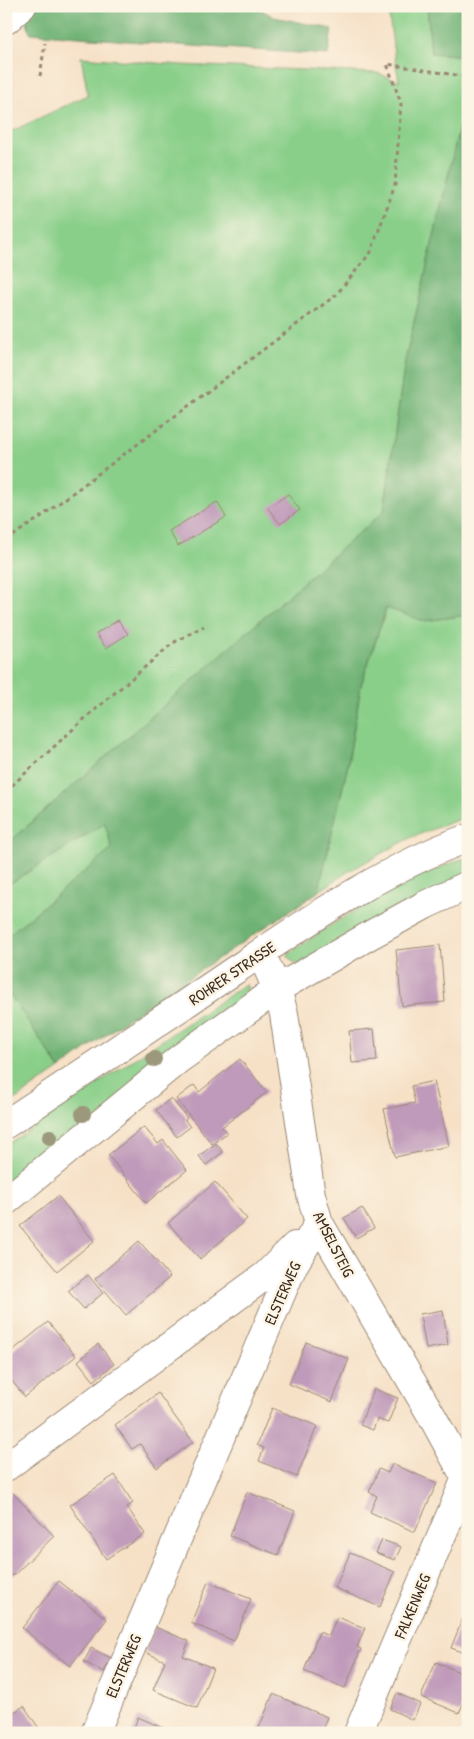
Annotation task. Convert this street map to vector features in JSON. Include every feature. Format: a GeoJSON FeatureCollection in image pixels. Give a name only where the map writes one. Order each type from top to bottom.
{"type":"FeatureCollection","features":[{"type":"Feature","properties":{"kind":"street"},"geometry":{"type":"LineString","coordinates":[[6,20],[22,6]]}},
{"type":"Feature","properties":{"kind":"street","name":"ROHRER STRASSE"},"geometry":{"type":"LineString","coordinates":[[6,1124],[261,953],[378,878],[420,857],[468,838]]}},
{"type":"Feature","properties":{"kind":"street"},"geometry":{"type":"LineString","coordinates":[[6,1201],[179,1059],[277,989],[425,905],[468,885]]}},
{"type":"Feature","properties":{"kind":"street","name":"AMSELSTEIG"},"geometry":{"type":"LineString","coordinates":[[261,953],[277,989],[284,1014],[311,1195],[319,1222],[467,1480]]}},
{"type":"Feature","properties":{"kind":"street","name":"ELSTERWEG"},"geometry":{"type":"LineString","coordinates":[[6,1467],[266,1275],[319,1222]]}},
{"type":"Feature","properties":{"kind":"street","name":"ELSTERWEG"},"geometry":{"type":"LineString","coordinates":[[95,1733],[292,1266],[319,1222]]}},
{"type":"Feature","properties":{"kind":"street","name":"FALKENWEG"},"geometry":{"type":"LineString","coordinates":[[358,1733],[467,1480]]}},
{"type":"Feature","properties":{"kind":"path"},"geometry":{"type":"LineString","coordinates":[[40,76],[45,43]]}},
{"type":"Feature","properties":{"kind":"path"},"geometry":{"type":"LineString","coordinates":[[6,540],[38,519],[336,294],[371,252],[395,184],[401,103],[387,64],[468,77]]}},
{"type":"Feature","properties":{"kind":"path"},"geometry":{"type":"LineString","coordinates":[[6,791],[82,721],[173,643],[204,626]]}},
{"type":"Feature","properties":{"kind":"green space"},"geometry":{"type":"Polygon","coordinates":[[[31,6],[255,6],[274,17],[332,29],[328,55],[177,45],[30,33],[24,12],[31,6]]]}},
{"type":"Feature","properties":{"kind":"green space"},"geometry":{"type":"Polygon","coordinates":[[[386,6],[427,6],[431,53],[468,56],[468,107],[464,107],[405,361],[384,511],[6,845],[6,134],[88,95],[81,57],[181,65],[377,73],[399,81],[386,6]]]}},
{"type":"Feature","properties":{"kind":"green space"},"geometry":{"type":"Polygon","coordinates":[[[427,6],[468,6],[468,56],[431,53],[427,6]]]}},
{"type":"Feature","properties":{"kind":"green space"},"geometry":{"type":"Polygon","coordinates":[[[464,107],[468,107],[468,615],[424,621],[386,608],[361,685],[347,769],[318,892],[130,1017],[60,1069],[6,989],[6,937],[112,849],[105,823],[6,886],[6,845],[384,511],[405,361],[464,107]]]}},
{"type":"Feature","properties":{"kind":"green space"},"geometry":{"type":"Polygon","coordinates":[[[387,607],[424,621],[468,615],[468,816],[412,837],[349,871],[318,892],[347,769],[361,685],[387,607]]]}},
{"type":"Feature","properties":{"kind":"green space"},"geometry":{"type":"Polygon","coordinates":[[[105,823],[112,849],[6,937],[6,886],[105,823]]]}},
{"type":"Feature","properties":{"kind":"green space"},"geometry":{"type":"Polygon","coordinates":[[[468,857],[468,878],[304,965],[294,963],[287,955],[330,926],[397,887],[468,857]]]}},
{"type":"Feature","properties":{"kind":"green space"},"geometry":{"type":"Polygon","coordinates":[[[246,984],[251,997],[6,1191],[6,1145],[246,984]]]}},
{"type":"Feature","properties":{"kind":"green space"},"geometry":{"type":"Polygon","coordinates":[[[6,989],[60,1069],[6,1106],[6,989]]]}},
{"type":"Feature","properties":{"kind":"building"},"geometry":{"type":"Polygon","coordinates":[[[288,494],[300,510],[280,524],[268,508],[288,494]]]}},
{"type":"Feature","properties":{"kind":"building"},"geometry":{"type":"Polygon","coordinates":[[[217,502],[226,517],[178,546],[169,531],[217,502]]]}},
{"type":"Feature","properties":{"kind":"building"},"geometry":{"type":"Polygon","coordinates":[[[118,620],[128,634],[106,648],[96,634],[118,620]]]}},
{"type":"Feature","properties":{"kind":"building"},"geometry":{"type":"Polygon","coordinates":[[[440,945],[445,1002],[402,1006],[396,950],[440,945]]]}},
{"type":"Feature","properties":{"kind":"building"},"geometry":{"type":"Polygon","coordinates":[[[374,1029],[377,1061],[352,1063],[349,1031],[374,1029]]]}},
{"type":"Feature","properties":{"kind":"building"},"geometry":{"type":"Polygon","coordinates":[[[240,1059],[267,1092],[222,1127],[227,1133],[212,1144],[176,1099],[194,1085],[199,1092],[240,1059]]]}},
{"type":"Feature","properties":{"kind":"building"},"geometry":{"type":"Polygon","coordinates":[[[434,1081],[449,1146],[395,1157],[384,1109],[415,1103],[411,1086],[434,1081]]]}},
{"type":"Feature","properties":{"kind":"building"},"geometry":{"type":"Polygon","coordinates":[[[171,1098],[187,1118],[185,1120],[190,1127],[177,1137],[156,1110],[171,1098]]]}},
{"type":"Feature","properties":{"kind":"building"},"geometry":{"type":"Polygon","coordinates":[[[144,1127],[158,1144],[163,1140],[187,1170],[146,1203],[108,1155],[144,1127]]]}},
{"type":"Feature","properties":{"kind":"building"},"geometry":{"type":"Polygon","coordinates":[[[216,1143],[223,1152],[206,1165],[199,1156],[216,1143]]]}},
{"type":"Feature","properties":{"kind":"building"},"geometry":{"type":"Polygon","coordinates":[[[215,1182],[247,1219],[200,1259],[168,1223],[215,1182]]]}},
{"type":"Feature","properties":{"kind":"building"},"geometry":{"type":"Polygon","coordinates":[[[58,1196],[94,1241],[57,1271],[20,1226],[58,1196]]]}},
{"type":"Feature","properties":{"kind":"building"},"geometry":{"type":"Polygon","coordinates":[[[362,1208],[374,1228],[356,1238],[344,1218],[362,1208]]]}},
{"type":"Feature","properties":{"kind":"building"},"geometry":{"type":"Polygon","coordinates":[[[139,1241],[170,1277],[126,1315],[95,1279],[139,1241]]]}},
{"type":"Feature","properties":{"kind":"building"},"geometry":{"type":"Polygon","coordinates":[[[88,1275],[103,1293],[84,1309],[68,1291],[88,1275]]]}},
{"type":"Feature","properties":{"kind":"building"},"geometry":{"type":"Polygon","coordinates":[[[443,1310],[448,1345],[426,1349],[420,1314],[443,1310]]]}},
{"type":"Feature","properties":{"kind":"building"},"geometry":{"type":"Polygon","coordinates":[[[48,1322],[76,1356],[25,1397],[6,1374],[6,1356],[48,1322]]]}},
{"type":"Feature","properties":{"kind":"building"},"geometry":{"type":"Polygon","coordinates":[[[306,1342],[349,1359],[332,1402],[289,1384],[306,1342]]]}},
{"type":"Feature","properties":{"kind":"building"},"geometry":{"type":"Polygon","coordinates":[[[98,1344],[114,1364],[94,1381],[78,1361],[98,1344]]]}},
{"type":"Feature","properties":{"kind":"building"},"geometry":{"type":"Polygon","coordinates":[[[374,1389],[398,1398],[388,1423],[377,1419],[373,1430],[360,1425],[374,1389]]]}},
{"type":"Feature","properties":{"kind":"building"},"geometry":{"type":"Polygon","coordinates":[[[158,1393],[193,1442],[157,1468],[140,1444],[132,1449],[115,1425],[158,1393]]]}},
{"type":"Feature","properties":{"kind":"building"},"geometry":{"type":"Polygon","coordinates":[[[272,1408],[317,1426],[297,1477],[259,1461],[264,1448],[257,1445],[272,1408]]]}},
{"type":"Feature","properties":{"kind":"building"},"geometry":{"type":"Polygon","coordinates":[[[392,1464],[437,1483],[415,1532],[370,1512],[377,1496],[369,1492],[379,1469],[388,1473],[392,1464]]]}},
{"type":"Feature","properties":{"kind":"building"},"geometry":{"type":"Polygon","coordinates":[[[115,1475],[133,1503],[127,1507],[145,1534],[106,1559],[70,1505],[115,1475]]]}},
{"type":"Feature","properties":{"kind":"building"},"geometry":{"type":"Polygon","coordinates":[[[12,1492],[54,1536],[13,1576],[6,1569],[6,1498],[12,1492]]]}},
{"type":"Feature","properties":{"kind":"building"},"geometry":{"type":"Polygon","coordinates":[[[247,1492],[295,1511],[278,1555],[230,1536],[247,1492]]]}},
{"type":"Feature","properties":{"kind":"building"},"geometry":{"type":"Polygon","coordinates":[[[382,1540],[401,1547],[395,1560],[376,1553],[382,1540]]]}},
{"type":"Feature","properties":{"kind":"building"},"geometry":{"type":"Polygon","coordinates":[[[350,1553],[395,1572],[380,1607],[335,1588],[350,1553]]]}},
{"type":"Feature","properties":{"kind":"building"},"geometry":{"type":"Polygon","coordinates":[[[59,1581],[107,1619],[70,1666],[22,1628],[59,1581]]]}},
{"type":"Feature","properties":{"kind":"building"},"geometry":{"type":"Polygon","coordinates":[[[208,1582],[251,1599],[234,1641],[191,1623],[208,1582]]]}},
{"type":"Feature","properties":{"kind":"building"},"geometry":{"type":"Polygon","coordinates":[[[468,1605],[468,1654],[451,1648],[468,1605]]]}},
{"type":"Feature","properties":{"kind":"building"},"geometry":{"type":"Polygon","coordinates":[[[337,1617],[365,1628],[357,1647],[361,1649],[345,1688],[304,1671],[319,1632],[329,1636],[337,1617]]]}},
{"type":"Feature","properties":{"kind":"building"},"geometry":{"type":"Polygon","coordinates":[[[155,1627],[189,1641],[183,1656],[213,1668],[197,1708],[153,1690],[165,1661],[145,1652],[155,1627]]]}},
{"type":"Feature","properties":{"kind":"building"},"geometry":{"type":"Polygon","coordinates":[[[91,1648],[111,1658],[104,1672],[84,1662],[91,1648]]]}},
{"type":"Feature","properties":{"kind":"building"},"geometry":{"type":"Polygon","coordinates":[[[436,1662],[468,1676],[468,1693],[459,1713],[421,1697],[436,1662]]]}},
{"type":"Feature","properties":{"kind":"building"},"geometry":{"type":"Polygon","coordinates":[[[397,1693],[420,1704],[413,1720],[390,1709],[397,1693]]]}},
{"type":"Feature","properties":{"kind":"building"},"geometry":{"type":"Polygon","coordinates":[[[273,1694],[327,1717],[321,1733],[257,1733],[273,1694]]]}},
{"type":"Feature","properties":{"kind":"building"},"geometry":{"type":"Polygon","coordinates":[[[24,1706],[40,1730],[36,1733],[6,1733],[6,1717],[24,1706]]]}},
{"type":"Feature","properties":{"kind":"building"},"geometry":{"type":"Polygon","coordinates":[[[138,1717],[174,1733],[132,1733],[138,1717]]]}}]}
